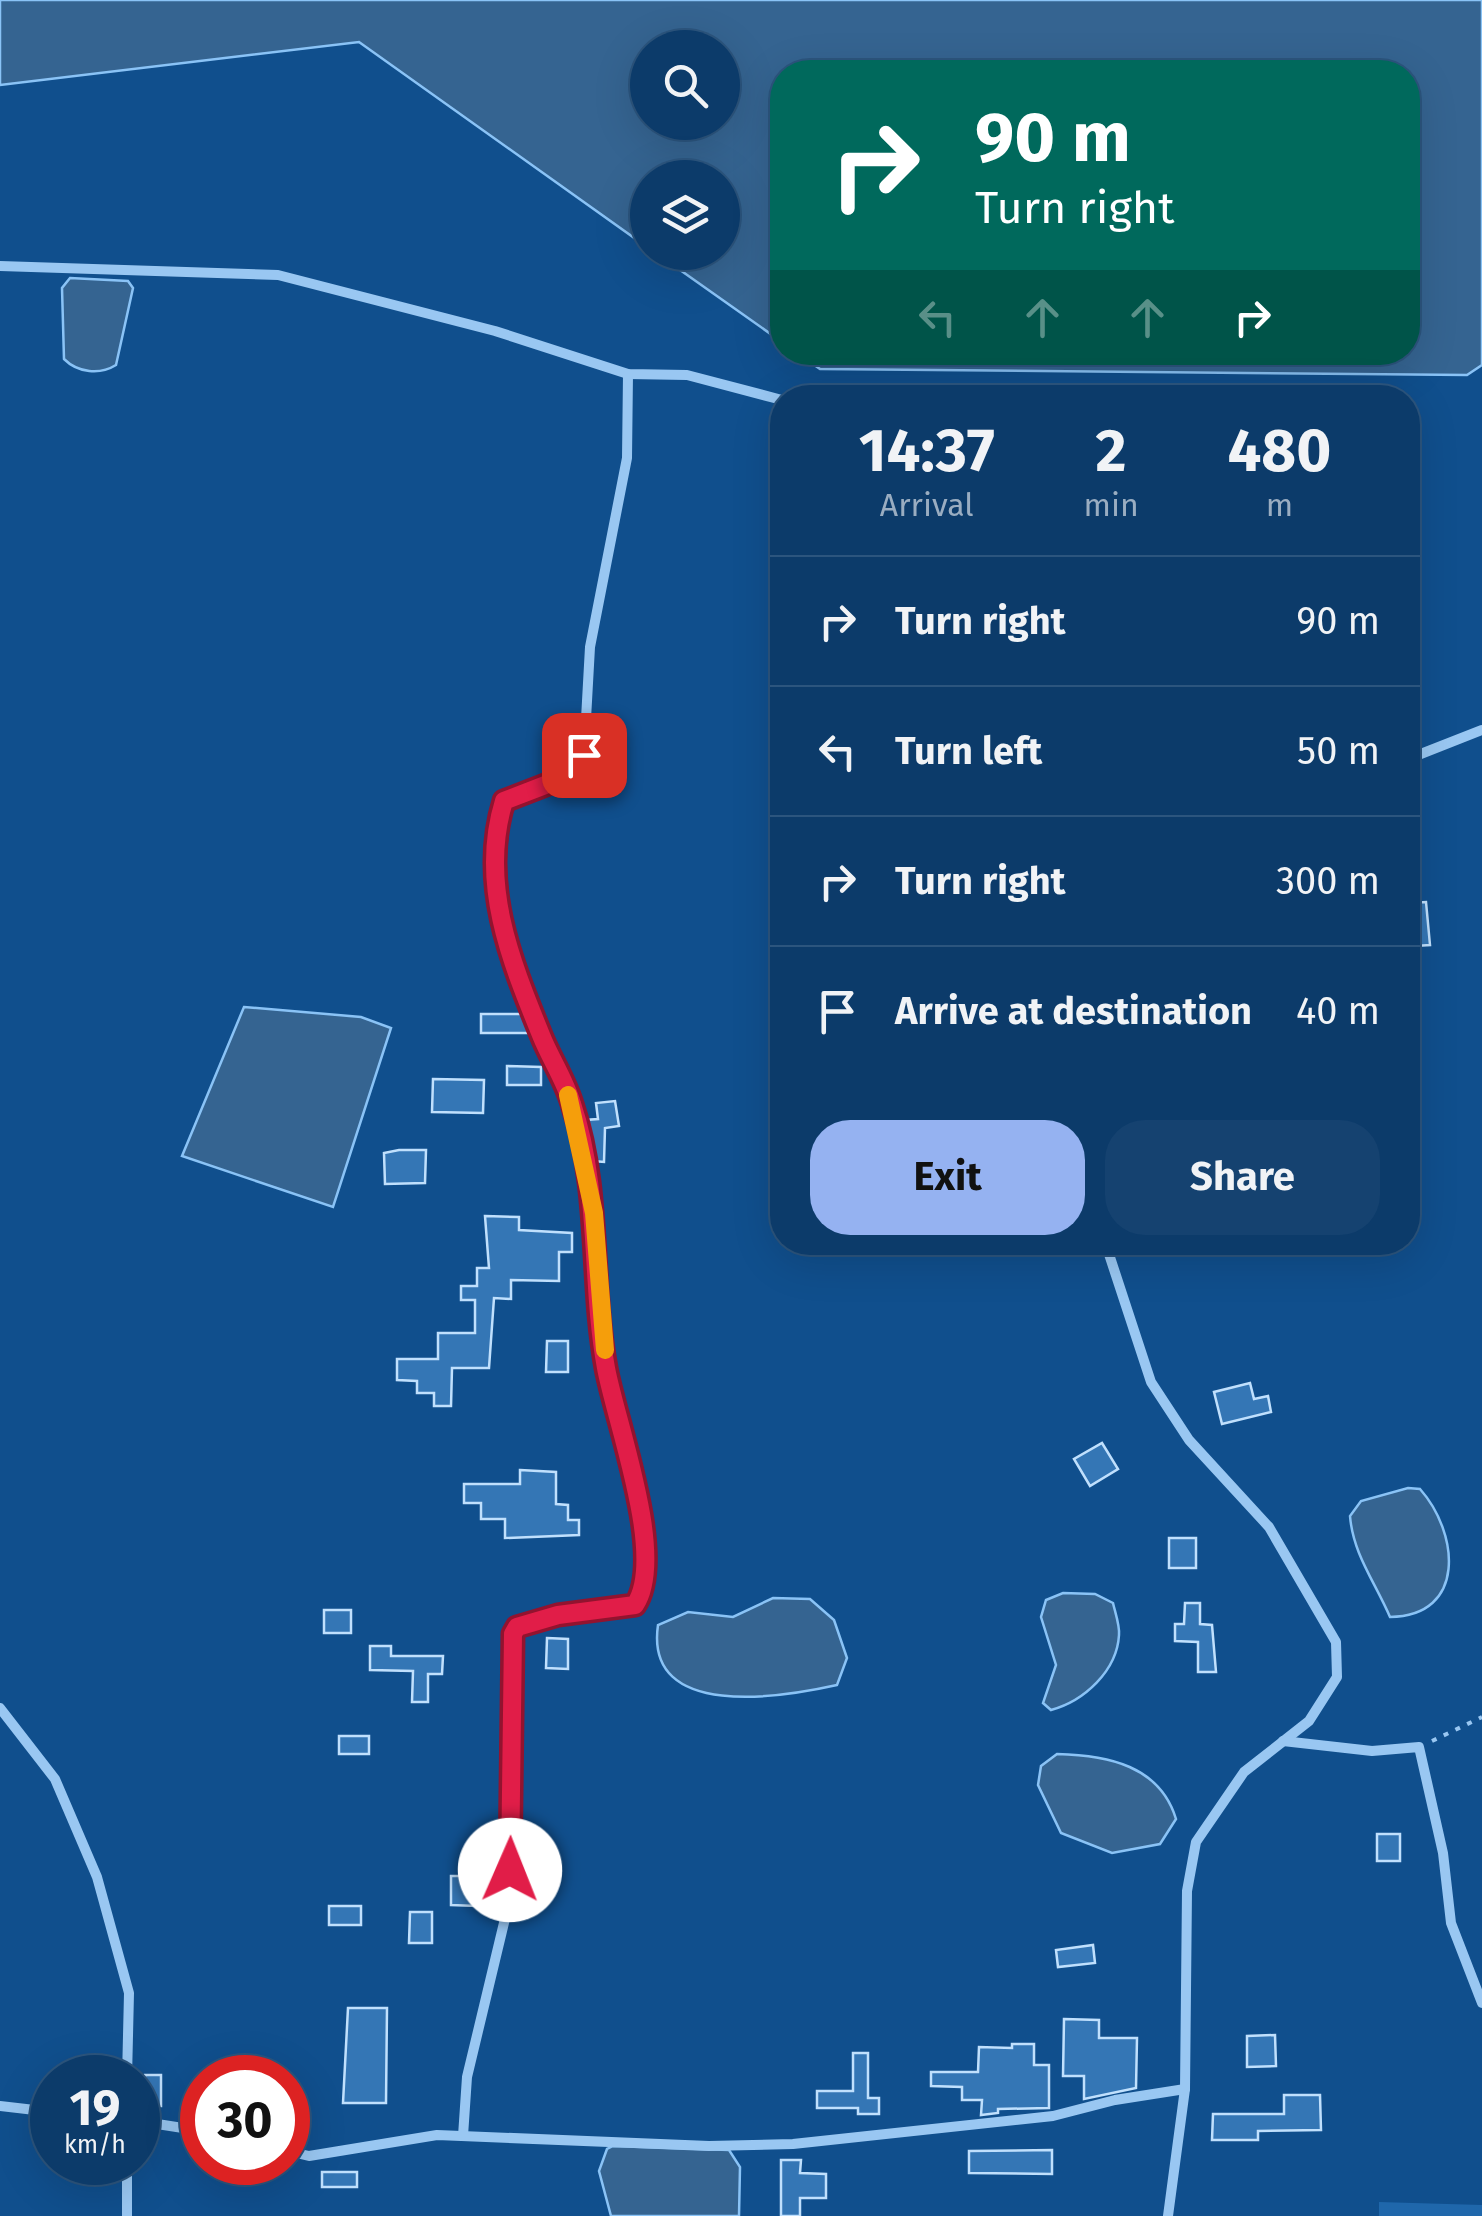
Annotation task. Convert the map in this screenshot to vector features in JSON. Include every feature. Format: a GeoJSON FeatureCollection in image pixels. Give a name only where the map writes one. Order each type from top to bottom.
{"type":"FeatureCollection","features":[{"type":"Feature","properties":{"kind":"street"},"geometry":{"type":"LineString","coordinates":[[0,266],[278,275],[495,331],[628,374],[688,375],[770,397]]}},
{"type":"Feature","properties":{"kind":"street"},"geometry":{"type":"LineString","coordinates":[[464,2136],[467,2077],[509,1902],[513,1634],[517,1627],[535,1620],[635,1605],[643,1593],[642,1514],[606,1366],[594,1213],[572,1104],[498,921],[494,856],[504,801],[566,777],[584,755],[590,648],[626,458],[628,374]]}},
{"type":"Feature","properties":{"kind":"street"},"geometry":{"type":"LineString","coordinates":[[1420,754],[1482,730]]}},
{"type":"Feature","properties":{"kind":"street"},"geometry":{"type":"LineString","coordinates":[[1108,1255],[1151,1382],[1190,1440],[1269,1527],[1336,1642],[1337,1677],[1309,1721],[1244,1772],[1196,1842],[1188,1891],[1185,2089],[1168,2216]]}},
{"type":"Feature","properties":{"kind":"street"},"geometry":{"type":"LineString","coordinates":[[0,1708],[56,1779],[97,1877],[129,1993],[128,2055]]}},
{"type":"Feature","properties":{"kind":"street"},"geometry":{"type":"LineString","coordinates":[[1284,1741],[1372,1751],[1419,1747],[1443,1853],[1451,1922],[1482,2003]]}},
{"type":"Feature","properties":{"kind":"street"},"geometry":{"type":"LineString","coordinates":[[310,2156],[437,2135],[709,2146],[792,2144],[1052,2116],[1185,2089]]}},
{"type":"Feature","properties":{"kind":"street"},"geometry":{"type":"LineString","coordinates":[[0,2106],[30,2109]]}},
{"type":"Feature","properties":{"kind":"street"},"geometry":{"type":"LineString","coordinates":[[126,2185],[127,2216]]}},
{"type":"Feature","properties":{"kind":"path"},"geometry":{"type":"LineString","coordinates":[[1419,1747],[1482,1717]]}},
{"type":"Feature","properties":{"kind":"shaded area"},"geometry":{"type":"Polygon","coordinates":[[[0,0],[1482,0],[1482,365],[1467,375],[820,369],[814,365],[1420,365],[1420,60],[770,60],[770,334],[680,270],[740,270],[740,160],[630,160],[630,235],[359,42],[0,85],[0,0]]]}},
{"type":"Feature","properties":{"kind":"shaded area"},"geometry":{"type":"Polygon","coordinates":[[[70,278],[128,281],[133,288],[116,365],[110,368],[82,370],[64,359],[62,288],[70,278]]]}},
{"type":"Feature","properties":{"kind":"shaded area"},"geometry":{"type":"Polygon","coordinates":[[[244,1007],[361,1017],[391,1028],[333,1207],[182,1156],[244,1007]]]}},
{"type":"Feature","properties":{"kind":"shaded area"},"geometry":{"type":"Polygon","coordinates":[[[1408,1488],[1420,1489],[1443,1527],[1448,1569],[1444,1588],[1433,1603],[1415,1613],[1390,1617],[1360,1555],[1350,1516],[1361,1501],[1408,1488]]]}},
{"type":"Feature","properties":{"kind":"shaded area"},"geometry":{"type":"Polygon","coordinates":[[[1063,1593],[1095,1594],[1113,1603],[1119,1635],[1112,1661],[1097,1683],[1075,1700],[1051,1710],[1043,1703],[1056,1665],[1041,1617],[1046,1600],[1063,1593]]]}},
{"type":"Feature","properties":{"kind":"shaded area"},"geometry":{"type":"Polygon","coordinates":[[[773,1598],[810,1599],[834,1620],[847,1658],[837,1685],[753,1697],[694,1689],[672,1677],[659,1656],[658,1625],[688,1612],[733,1617],[773,1598]]]}},
{"type":"Feature","properties":{"kind":"shaded area"},"geometry":{"type":"Polygon","coordinates":[[[1057,1754],[1113,1761],[1145,1775],[1168,1801],[1176,1819],[1160,1844],[1112,1853],[1061,1833],[1038,1785],[1041,1766],[1057,1754]]]}},
{"type":"Feature","properties":{"kind":"shaded area"},"geometry":{"type":"Polygon","coordinates":[[[613,2146],[729,2150],[740,2167],[739,2216],[611,2216],[599,2171],[607,2149],[613,2146]]]}},
{"type":"Feature","properties":{"kind":"shaded area"},"geometry":{"type":"Polygon","coordinates":[[[1379,2202],[1482,2205],[1482,2216],[1379,2216],[1379,2202]]]}},
{"type":"Feature","properties":{"kind":"building"},"geometry":{"type":"Polygon","coordinates":[[[1420,902],[1426,902],[1430,945],[1420,946],[1420,902]]]}},
{"type":"Feature","properties":{"kind":"building"},"geometry":{"type":"Polygon","coordinates":[[[481,1014],[526,1014],[529,1033],[481,1033],[481,1014]]]}},
{"type":"Feature","properties":{"kind":"building"},"geometry":{"type":"Polygon","coordinates":[[[507,1066],[541,1067],[541,1085],[507,1085],[507,1066]]]}},
{"type":"Feature","properties":{"kind":"building"},"geometry":{"type":"Polygon","coordinates":[[[433,1079],[484,1080],[483,1113],[432,1112],[433,1079]]]}},
{"type":"Feature","properties":{"kind":"building"},"geometry":{"type":"Polygon","coordinates":[[[615,1101],[619,1126],[605,1128],[604,1162],[593,1161],[585,1120],[598,1119],[596,1103],[615,1101]]]}},
{"type":"Feature","properties":{"kind":"building"},"geometry":{"type":"Polygon","coordinates":[[[426,1150],[425,1183],[385,1184],[384,1153],[426,1150]]]}},
{"type":"Feature","properties":{"kind":"building"},"geometry":{"type":"Polygon","coordinates":[[[485,1216],[519,1217],[519,1230],[572,1233],[572,1252],[559,1252],[559,1281],[511,1280],[511,1299],[494,1298],[489,1368],[452,1368],[451,1406],[434,1406],[434,1393],[417,1393],[417,1381],[397,1380],[397,1359],[438,1359],[438,1333],[475,1333],[475,1300],[461,1300],[461,1286],[477,1286],[477,1268],[489,1268],[485,1216]]]}},
{"type":"Feature","properties":{"kind":"building"},"geometry":{"type":"Polygon","coordinates":[[[547,1341],[568,1341],[568,1372],[546,1372],[547,1341]]]}},
{"type":"Feature","properties":{"kind":"building"},"geometry":{"type":"Polygon","coordinates":[[[1250,1383],[1254,1399],[1268,1396],[1271,1412],[1222,1424],[1214,1392],[1250,1383]]]}},
{"type":"Feature","properties":{"kind":"building"},"geometry":{"type":"Polygon","coordinates":[[[1102,1443],[1118,1469],[1090,1486],[1074,1459],[1102,1443]]]}},
{"type":"Feature","properties":{"kind":"building"},"geometry":{"type":"Polygon","coordinates":[[[520,1470],[556,1472],[556,1504],[568,1505],[568,1520],[579,1520],[579,1535],[505,1538],[505,1519],[481,1519],[481,1503],[464,1503],[464,1484],[520,1484],[520,1470]]]}},
{"type":"Feature","properties":{"kind":"building"},"geometry":{"type":"Polygon","coordinates":[[[1169,1538],[1196,1538],[1196,1568],[1169,1568],[1169,1538]]]}},
{"type":"Feature","properties":{"kind":"building"},"geometry":{"type":"Polygon","coordinates":[[[1185,1603],[1200,1603],[1200,1624],[1212,1625],[1216,1672],[1198,1672],[1198,1642],[1175,1641],[1175,1624],[1184,1624],[1185,1603]]]}},
{"type":"Feature","properties":{"kind":"building"},"geometry":{"type":"Polygon","coordinates":[[[324,1610],[351,1610],[351,1633],[324,1633],[324,1610]]]}},
{"type":"Feature","properties":{"kind":"building"},"geometry":{"type":"Polygon","coordinates":[[[547,1638],[568,1639],[568,1669],[546,1668],[547,1638]]]}},
{"type":"Feature","properties":{"kind":"building"},"geometry":{"type":"Polygon","coordinates":[[[370,1646],[391,1646],[391,1656],[443,1656],[442,1674],[428,1674],[428,1702],[412,1702],[413,1671],[370,1670],[370,1646]]]}},
{"type":"Feature","properties":{"kind":"building"},"geometry":{"type":"Polygon","coordinates":[[[339,1736],[369,1736],[369,1754],[339,1754],[339,1736]]]}},
{"type":"Feature","properties":{"kind":"building"},"geometry":{"type":"Polygon","coordinates":[[[1377,1834],[1400,1834],[1400,1861],[1377,1861],[1377,1834]]]}},
{"type":"Feature","properties":{"kind":"building"},"geometry":{"type":"Polygon","coordinates":[[[451,1876],[477,1876],[477,1906],[451,1905],[451,1876]]]}},
{"type":"Feature","properties":{"kind":"building"},"geometry":{"type":"Polygon","coordinates":[[[329,1906],[361,1906],[361,1925],[329,1925],[329,1906]]]}},
{"type":"Feature","properties":{"kind":"building"},"geometry":{"type":"Polygon","coordinates":[[[410,1912],[432,1912],[432,1943],[409,1943],[410,1912]]]}},
{"type":"Feature","properties":{"kind":"building"},"geometry":{"type":"Polygon","coordinates":[[[1093,1945],[1095,1963],[1058,1967],[1056,1950],[1093,1945]]]}},
{"type":"Feature","properties":{"kind":"building"},"geometry":{"type":"Polygon","coordinates":[[[348,2008],[387,2008],[386,2103],[343,2103],[348,2008]]]}},
{"type":"Feature","properties":{"kind":"building"},"geometry":{"type":"Polygon","coordinates":[[[1064,2019],[1099,2020],[1099,2038],[1137,2038],[1136,2088],[1084,2099],[1084,2076],[1063,2076],[1064,2019]]]}},
{"type":"Feature","properties":{"kind":"building"},"geometry":{"type":"Polygon","coordinates":[[[1275,2035],[1276,2066],[1247,2067],[1247,2036],[1275,2035]]]}},
{"type":"Feature","properties":{"kind":"building"},"geometry":{"type":"Polygon","coordinates":[[[1012,2044],[1034,2044],[1034,2065],[1049,2065],[1049,2108],[998,2109],[998,2113],[981,2115],[982,2100],[962,2100],[962,2087],[931,2086],[931,2072],[978,2072],[979,2047],[1012,2048],[1012,2044]]]}},
{"type":"Feature","properties":{"kind":"building"},"geometry":{"type":"Polygon","coordinates":[[[853,2053],[868,2053],[868,2098],[879,2098],[879,2114],[858,2114],[858,2108],[817,2108],[817,2091],[853,2091],[853,2053]]]}},
{"type":"Feature","properties":{"kind":"building"},"geometry":{"type":"Polygon","coordinates":[[[1284,2095],[1320,2095],[1321,2130],[1258,2131],[1258,2140],[1212,2140],[1213,2114],[1284,2114],[1284,2095]]]}},
{"type":"Feature","properties":{"kind":"building"},"geometry":{"type":"Polygon","coordinates":[[[1052,2150],[1052,2174],[969,2173],[969,2151],[1052,2150]]]}},
{"type":"Feature","properties":{"kind":"building"},"geometry":{"type":"Polygon","coordinates":[[[781,2160],[801,2160],[800,2173],[826,2174],[826,2198],[800,2198],[800,2216],[781,2216],[781,2160]]]}},
{"type":"Feature","properties":{"kind":"building"},"geometry":{"type":"Polygon","coordinates":[[[322,2172],[357,2172],[357,2187],[322,2187],[322,2172]]]}},
{"type":"Feature","properties":{"kind":"slow traffic"},"geometry":{"type":"LineString","coordinates":[[568,1095],[594,1213],[605,1350]]}},
{"type":"Feature","properties":{"kind":"route"},"geometry":{"type":"LineString","coordinates":[[510,1870],[513,1634],[517,1627],[535,1620],[635,1605],[643,1593],[642,1514],[606,1366],[594,1213],[572,1104],[540,1033],[498,921],[494,856],[496,826],[504,801],[566,777],[584,755]]}}]}
